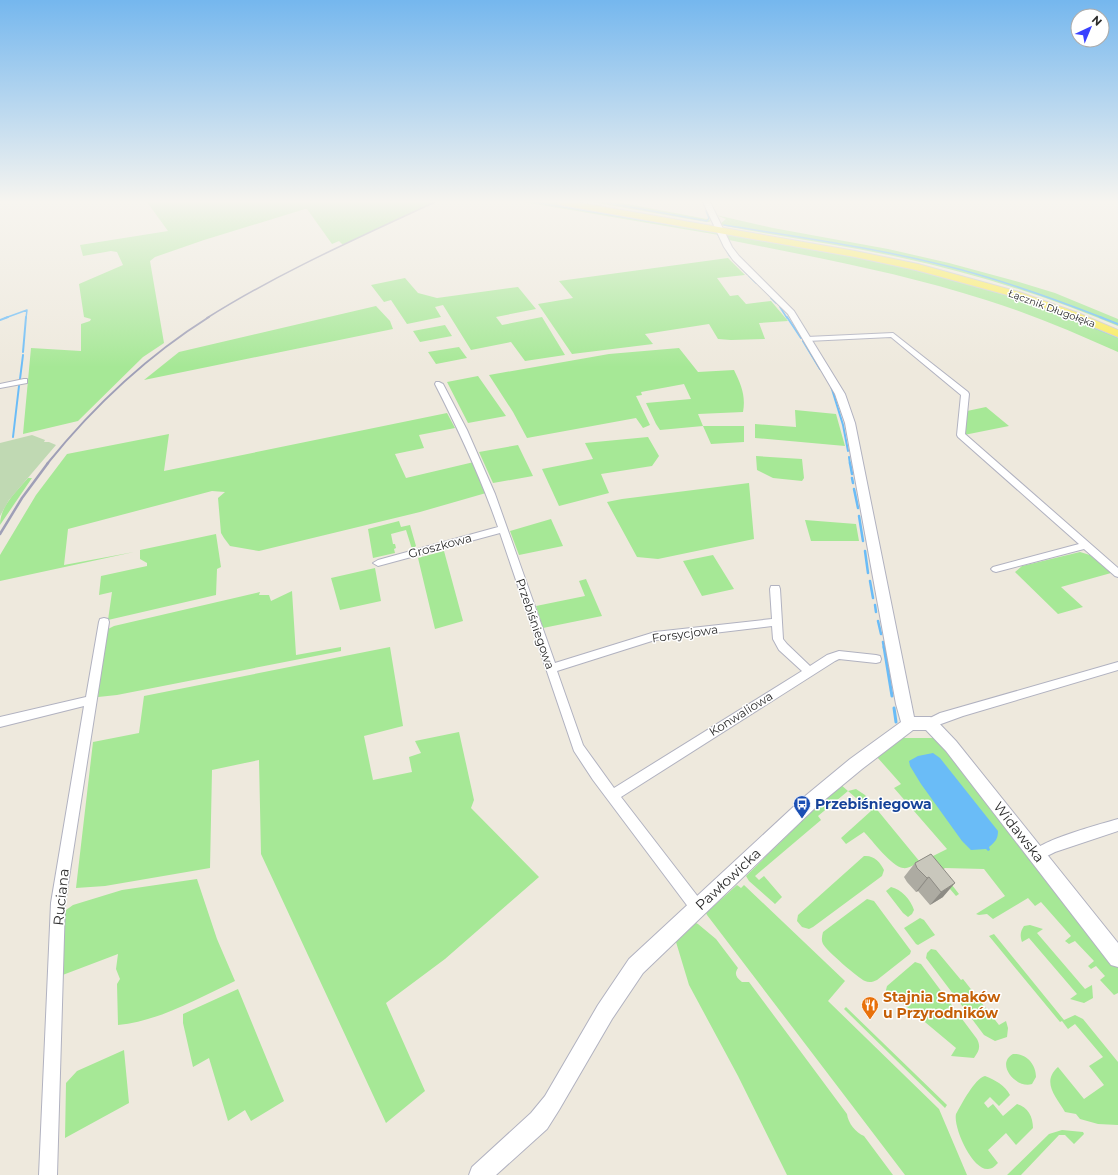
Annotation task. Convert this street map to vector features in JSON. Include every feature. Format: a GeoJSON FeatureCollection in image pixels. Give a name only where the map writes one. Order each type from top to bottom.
{"type":"FeatureCollection","features":[{"type":"Feature","properties":{"kind":"main road","name":"Łącznik Długołęka"},"geometry":{"type":"LineString","coordinates":[[868,257],[942,273],[1038,302],[1118,334]]}},
{"type":"Feature","properties":{"kind":"main road","name":"Łącznik Długołęka"},"geometry":{"type":"LineString","coordinates":[[890,257],[944,269],[1033,296],[1118,329]]}},
{"type":"Feature","properties":{"kind":"street"},"geometry":{"type":"LineString","coordinates":[[735,257],[791,313],[840,394],[850,423],[906,716],[910,724],[930,724],[940,718],[1118,666]]}},
{"type":"Feature","properties":{"kind":"street"},"geometry":{"type":"LineString","coordinates":[[807,339],[893,335],[965,394],[961,435],[1118,574]]}},
{"type":"Feature","properties":{"kind":"street"},"geometry":{"type":"LineString","coordinates":[[0,386],[24,382]]}},
{"type":"Feature","properties":{"kind":"street","name":"Przebiśniegowa"},"geometry":{"type":"LineString","coordinates":[[439,384],[464,430],[491,494],[550,669],[578,746],[597,776],[698,907]]}},
{"type":"Feature","properties":{"kind":"street","name":"Groszkowa"},"geometry":{"type":"LineString","coordinates":[[378,563],[503,529]]}},
{"type":"Feature","properties":{"kind":"street"},"geometry":{"type":"LineString","coordinates":[[996,569],[1085,546]]}},
{"type":"Feature","properties":{"kind":"street"},"geometry":{"type":"LineString","coordinates":[[775,589],[778,639],[783,647],[809,671]]}},
{"type":"Feature","properties":{"kind":"street","name":"Ruciana"},"geometry":{"type":"LineString","coordinates":[[48,1175],[58,903],[104,622]]}},
{"type":"Feature","properties":{"kind":"street","name":"Forsycjowa"},"geometry":{"type":"LineString","coordinates":[[550,669],[654,636],[776,622]]}},
{"type":"Feature","properties":{"kind":"street","name":"Konwaliowa"},"geometry":{"type":"LineString","coordinates":[[612,796],[831,658],[839,655],[876,659]]}},
{"type":"Feature","properties":{"kind":"street"},"geometry":{"type":"LineString","coordinates":[[0,722],[91,700]]}},
{"type":"Feature","properties":{"kind":"street","name":"Pawłowicka"},"geometry":{"type":"LineString","coordinates":[[480,1175],[539,1121],[552,1103],[605,1012],[636,966],[820,794],[887,740],[910,724]]}},
{"type":"Feature","properties":{"kind":"street","name":"Widawska"},"geometry":{"type":"LineString","coordinates":[[930,724],[951,746],[1118,958]]}},
{"type":"Feature","properties":{"kind":"street"},"geometry":{"type":"LineString","coordinates":[[1037,855],[1051,847],[1118,825]]}},
{"type":"Feature","properties":{"kind":"green space"},"geometry":{"type":"Polygon","coordinates":[[[119,257],[155,257],[150,261],[164,343],[143,357],[78,421],[23,434],[31,348],[81,351],[81,324],[90,321],[91,319],[84,317],[79,284],[123,265],[119,257]]]}},
{"type":"Feature","properties":{"kind":"green space"},"geometry":{"type":"Polygon","coordinates":[[[812,257],[854,257],[877,261],[937,274],[1006,294],[1044,307],[1118,337],[1118,352],[1003,305],[954,290],[858,266],[812,257]]]}},
{"type":"Feature","properties":{"kind":"green space"},"geometry":{"type":"Polygon","coordinates":[[[898,257],[922,257],[949,263],[1055,293],[1118,319],[1118,326],[1010,286],[898,257]]]}},
{"type":"Feature","properties":{"kind":"green space"},"geometry":{"type":"Polygon","coordinates":[[[728,258],[745,275],[717,278],[730,296],[738,295],[746,304],[771,301],[788,321],[759,323],[765,339],[718,339],[709,324],[645,334],[653,344],[572,354],[538,304],[573,298],[559,281],[728,258]]]}},
{"type":"Feature","properties":{"kind":"green space"},"geometry":{"type":"Polygon","coordinates":[[[405,278],[418,293],[437,298],[518,287],[536,309],[496,317],[502,325],[542,317],[565,355],[525,361],[511,342],[471,350],[443,305],[435,307],[441,317],[407,324],[391,300],[384,302],[371,285],[405,278]]]}},
{"type":"Feature","properties":{"kind":"green space"},"geometry":{"type":"Polygon","coordinates":[[[376,306],[390,321],[393,329],[144,380],[179,352],[376,306]]]}},
{"type":"Feature","properties":{"kind":"green space"},"geometry":{"type":"Polygon","coordinates":[[[445,325],[452,336],[420,342],[413,331],[445,325]]]}},
{"type":"Feature","properties":{"kind":"green space"},"geometry":{"type":"Polygon","coordinates":[[[459,347],[467,358],[436,364],[428,352],[459,347]]]}},
{"type":"Feature","properties":{"kind":"green space"},"geometry":{"type":"Polygon","coordinates":[[[679,348],[698,372],[734,370],[742,390],[744,401],[743,412],[698,414],[703,426],[660,430],[646,403],[691,399],[684,384],[641,392],[642,395],[636,396],[650,425],[643,428],[636,418],[527,438],[513,412],[489,375],[609,354],[679,348]]]}},
{"type":"Feature","properties":{"kind":"green space"},"geometry":{"type":"Polygon","coordinates":[[[478,376],[506,416],[468,423],[447,382],[478,376]]]}},
{"type":"Feature","properties":{"kind":"green space"},"geometry":{"type":"Polygon","coordinates":[[[986,407],[1009,426],[964,435],[967,411],[986,407]]]}},
{"type":"Feature","properties":{"kind":"green space"},"geometry":{"type":"Polygon","coordinates":[[[795,410],[836,414],[845,446],[755,438],[755,424],[796,427],[795,410]]]}},
{"type":"Feature","properties":{"kind":"green space"},"geometry":{"type":"Polygon","coordinates":[[[447,413],[455,428],[419,435],[424,448],[395,454],[406,478],[474,462],[486,493],[420,512],[259,551],[230,546],[221,533],[218,498],[225,492],[212,491],[68,529],[64,565],[134,552],[0,581],[0,555],[36,495],[67,454],[169,434],[164,471],[447,413]]]}},
{"type":"Feature","properties":{"kind":"green space"},"geometry":{"type":"Polygon","coordinates":[[[703,426],[744,426],[744,442],[711,444],[703,426]]]}},
{"type":"Feature","properties":{"kind":"green space"},"geometry":{"type":"Polygon","coordinates":[[[32,435],[45,440],[44,442],[49,442],[56,445],[9,500],[0,516],[0,443],[32,435]]]}},
{"type":"Feature","properties":{"kind":"green space"},"geometry":{"type":"Polygon","coordinates":[[[648,437],[659,456],[652,466],[601,474],[609,493],[559,506],[542,469],[593,459],[585,443],[648,437]]]}},
{"type":"Feature","properties":{"kind":"green space"},"geometry":{"type":"Polygon","coordinates":[[[518,445],[533,476],[493,483],[479,452],[518,445]]]}},
{"type":"Feature","properties":{"kind":"green space"},"geometry":{"type":"Polygon","coordinates":[[[756,456],[802,459],[804,478],[802,481],[773,478],[757,470],[756,456]]]}},
{"type":"Feature","properties":{"kind":"green space"},"geometry":{"type":"Polygon","coordinates":[[[28,478],[32,478],[0,525],[6,505],[28,478]]]}},
{"type":"Feature","properties":{"kind":"green space"},"geometry":{"type":"Polygon","coordinates":[[[749,483],[754,539],[658,559],[637,557],[607,502],[622,499],[749,483]]]}},
{"type":"Feature","properties":{"kind":"green space"},"geometry":{"type":"Polygon","coordinates":[[[551,519],[563,546],[519,555],[510,531],[551,519]]]}},
{"type":"Feature","properties":{"kind":"green space"},"geometry":{"type":"Polygon","coordinates":[[[805,520],[856,524],[859,541],[811,541],[805,520]]]}},
{"type":"Feature","properties":{"kind":"green space"},"geometry":{"type":"Polygon","coordinates":[[[399,521],[401,527],[410,525],[416,546],[412,549],[406,530],[391,534],[393,544],[395,544],[396,548],[394,549],[395,553],[373,558],[368,529],[399,521]]]}},
{"type":"Feature","properties":{"kind":"green space"},"geometry":{"type":"Polygon","coordinates":[[[216,534],[221,567],[217,569],[216,595],[108,620],[112,592],[99,595],[101,576],[147,566],[147,563],[140,559],[140,550],[216,534]]]}},
{"type":"Feature","properties":{"kind":"green space"},"geometry":{"type":"Polygon","coordinates":[[[444,551],[463,621],[435,629],[418,558],[444,551]]]}},
{"type":"Feature","properties":{"kind":"green space"},"geometry":{"type":"Polygon","coordinates":[[[1080,552],[1090,555],[1111,573],[1061,587],[1083,607],[1058,614],[1015,572],[1022,566],[1080,552]]]}},
{"type":"Feature","properties":{"kind":"green space"},"geometry":{"type":"Polygon","coordinates":[[[713,555],[734,589],[702,596],[683,561],[713,555]]]}},
{"type":"Feature","properties":{"kind":"green space"},"geometry":{"type":"Polygon","coordinates":[[[375,568],[381,601],[340,610],[331,578],[375,568]]]}},
{"type":"Feature","properties":{"kind":"green space"},"geometry":{"type":"Polygon","coordinates":[[[586,579],[602,616],[543,628],[536,606],[585,596],[579,581],[586,579]]]}},
{"type":"Feature","properties":{"kind":"green space"},"geometry":{"type":"Polygon","coordinates":[[[292,591],[296,655],[341,647],[341,651],[117,695],[98,697],[106,630],[114,626],[260,592],[259,595],[269,595],[271,601],[292,591]]]}},
{"type":"Feature","properties":{"kind":"green space"},"geometry":{"type":"Polygon","coordinates":[[[390,647],[403,726],[364,736],[373,780],[412,772],[409,757],[421,753],[415,741],[459,732],[474,800],[471,808],[539,877],[445,959],[386,1003],[425,1091],[386,1123],[261,854],[259,760],[212,770],[210,868],[105,886],[76,888],[93,742],[139,733],[144,696],[390,647]]]}},
{"type":"Feature","properties":{"kind":"green space"},"geometry":{"type":"Polygon","coordinates":[[[903,738],[938,738],[1118,965],[1118,993],[1114,995],[1100,980],[1105,976],[1096,966],[1091,969],[1088,966],[1094,961],[1075,941],[1069,944],[1065,941],[1071,936],[1041,902],[1035,906],[1028,898],[993,919],[987,914],[976,914],[1005,896],[984,869],[945,868],[941,871],[959,894],[956,896],[925,860],[947,849],[894,788],[901,784],[877,757],[903,738]]]}},
{"type":"Feature","properties":{"kind":"green space"},"geometry":{"type":"Polygon","coordinates":[[[840,784],[848,791],[818,816],[821,820],[755,876],[759,880],[764,876],[782,897],[775,904],[749,881],[746,876],[840,784]]]}},
{"type":"Feature","properties":{"kind":"green space"},"geometry":{"type":"Polygon","coordinates":[[[856,789],[865,795],[920,862],[907,868],[898,866],[882,853],[864,832],[846,844],[841,838],[871,811],[848,791],[856,789]]]}},
{"type":"Feature","properties":{"kind":"green space"},"geometry":{"type":"Polygon","coordinates":[[[864,856],[874,858],[881,864],[884,870],[882,876],[813,927],[809,929],[802,927],[797,921],[798,915],[864,856]]]}},
{"type":"Feature","properties":{"kind":"green space"},"geometry":{"type":"Polygon","coordinates":[[[197,879],[217,939],[235,981],[163,1014],[133,1023],[118,1025],[117,984],[120,979],[116,969],[118,954],[60,976],[63,916],[66,910],[73,905],[122,890],[197,879]]]}},
{"type":"Feature","properties":{"kind":"green space"},"geometry":{"type":"Polygon","coordinates":[[[737,885],[741,888],[744,885],[845,981],[828,1001],[939,1109],[967,1175],[905,1175],[707,915],[706,913],[737,885]]]}},
{"type":"Feature","properties":{"kind":"green space"},"geometry":{"type":"Polygon","coordinates":[[[891,887],[902,893],[911,902],[914,910],[908,917],[903,913],[886,891],[891,887]]]}},
{"type":"Feature","properties":{"kind":"green space"},"geometry":{"type":"Polygon","coordinates":[[[867,899],[874,901],[911,951],[910,954],[877,980],[872,982],[866,982],[861,979],[842,964],[825,947],[822,940],[823,932],[867,899]]]}},
{"type":"Feature","properties":{"kind":"green space"},"geometry":{"type":"Polygon","coordinates":[[[920,918],[924,920],[935,935],[918,945],[904,928],[920,918]]]}},
{"type":"Feature","properties":{"kind":"green space"},"geometry":{"type":"Polygon","coordinates":[[[696,923],[716,939],[738,968],[736,972],[737,977],[742,982],[749,982],[847,1114],[853,1127],[858,1133],[864,1136],[893,1175],[787,1175],[738,1076],[689,985],[676,942],[696,923]]]}},
{"type":"Feature","properties":{"kind":"green space"},"geometry":{"type":"Polygon","coordinates":[[[1030,925],[1043,929],[1037,933],[1085,989],[1092,985],[1093,998],[1084,1003],[1070,999],[1077,994],[1029,938],[1022,942],[1022,930],[1024,926],[1030,925]]]}},
{"type":"Feature","properties":{"kind":"green space"},"geometry":{"type":"Polygon","coordinates":[[[994,934],[1064,1020],[1075,1015],[1083,1019],[1118,1062],[1118,1125],[1098,1124],[1080,1119],[1076,1114],[1065,1112],[1054,1095],[1050,1084],[1053,1073],[1058,1067],[1084,1099],[1104,1085],[1089,1066],[1103,1057],[1075,1024],[1068,1029],[1062,1021],[1060,1022],[989,936],[994,934]]]}},
{"type":"Feature","properties":{"kind":"green space"},"geometry":{"type":"Polygon","coordinates":[[[931,949],[936,950],[961,980],[963,979],[999,1025],[1006,1021],[1008,1028],[1007,1037],[995,1041],[984,1035],[926,958],[927,953],[931,949]]]}},
{"type":"Feature","properties":{"kind":"green space"},"geometry":{"type":"Polygon","coordinates":[[[915,962],[921,964],[977,1039],[979,1049],[974,1058],[951,1056],[956,1048],[895,997],[891,1003],[889,1002],[886,993],[887,986],[915,962]]]}},
{"type":"Feature","properties":{"kind":"green space"},"geometry":{"type":"Polygon","coordinates":[[[238,989],[284,1101],[251,1121],[245,1110],[228,1121],[209,1058],[193,1067],[183,1023],[183,1014],[238,989]]]}},
{"type":"Feature","properties":{"kind":"green space"},"geometry":{"type":"Polygon","coordinates":[[[846,1007],[947,1105],[945,1108],[844,1009],[846,1007]]]}},
{"type":"Feature","properties":{"kind":"green space"},"geometry":{"type":"Polygon","coordinates":[[[124,1050],[129,1103],[65,1138],[66,1083],[77,1071],[124,1050]]]}},
{"type":"Feature","properties":{"kind":"green space"},"geometry":{"type":"Polygon","coordinates":[[[1013,1054],[1026,1057],[1032,1064],[1036,1072],[1036,1077],[1032,1084],[1026,1085],[1020,1083],[1010,1075],[1006,1064],[1008,1058],[1013,1054]]]}},
{"type":"Feature","properties":{"kind":"green space"},"geometry":{"type":"Polygon","coordinates":[[[985,1076],[999,1083],[1010,1095],[999,1106],[990,1097],[984,1103],[988,1108],[993,1104],[1003,1116],[1017,1104],[1021,1105],[1029,1113],[1033,1128],[1016,1145],[1006,1133],[988,1150],[998,1163],[992,1168],[988,1169],[976,1163],[970,1155],[957,1128],[956,1120],[956,1114],[969,1092],[981,1078],[985,1076]]]}},
{"type":"Feature","properties":{"kind":"green space"},"geometry":{"type":"Polygon","coordinates":[[[1062,1130],[1083,1132],[1084,1134],[1074,1144],[1065,1135],[1059,1135],[1021,1175],[1007,1175],[1049,1134],[1062,1130]]]}},
{"type":"Feature","properties":{"kind":"water"},"geometry":{"type":"Polygon","coordinates":[[[933,753],[940,758],[998,831],[996,840],[989,847],[990,850],[971,850],[962,841],[921,784],[910,766],[909,761],[918,756],[933,753]]]}},
{"type":"Feature","properties":{"kind":"building"},"geometry":{"type":"Polygon","coordinates":[[[931,854],[955,883],[941,892],[929,877],[927,878],[917,868],[915,863],[931,854]]]}},
{"type":"Feature","properties":{"kind":"waterway"},"geometry":{"type":"LineString","coordinates":[[731,257],[747,274]]}},
{"type":"Feature","properties":{"kind":"waterway"},"geometry":{"type":"LineString","coordinates":[[907,257],[962,270],[1016,286],[1103,318]]}},
{"type":"Feature","properties":{"kind":"waterway"},"geometry":{"type":"LineString","coordinates":[[749,276],[756,283]]}},
{"type":"Feature","properties":{"kind":"waterway"},"geometry":{"type":"LineString","coordinates":[[771,298],[776,303]]}},
{"type":"Feature","properties":{"kind":"waterway"},"geometry":{"type":"LineString","coordinates":[[780,307],[787,318]]}},
{"type":"Feature","properties":{"kind":"waterway"},"geometry":{"type":"LineString","coordinates":[[5,318],[27,310],[26,318]]}},
{"type":"Feature","properties":{"kind":"waterway"},"geometry":{"type":"LineString","coordinates":[[1057,312],[1072,318]]}},
{"type":"Feature","properties":{"kind":"waterway"},"geometry":{"type":"LineString","coordinates":[[0,320],[8,317]]}},
{"type":"Feature","properties":{"kind":"waterway"},"geometry":{"type":"LineString","coordinates":[[23,352],[26,317]]}},
{"type":"Feature","properties":{"kind":"waterway"},"geometry":{"type":"LineString","coordinates":[[787,317],[801,338]]}},
{"type":"Feature","properties":{"kind":"waterway"},"geometry":{"type":"LineString","coordinates":[[1069,317],[1118,337]]}},
{"type":"Feature","properties":{"kind":"waterway"},"geometry":{"type":"LineString","coordinates":[[1100,317],[1118,324]]}},
{"type":"Feature","properties":{"kind":"waterway"},"geometry":{"type":"LineString","coordinates":[[803,341],[820,369]]}},
{"type":"Feature","properties":{"kind":"waterway"},"geometry":{"type":"LineString","coordinates":[[20,379],[23,355]]}},
{"type":"Feature","properties":{"kind":"waterway"},"geometry":{"type":"LineString","coordinates":[[13,437],[19,386]]}},
{"type":"Feature","properties":{"kind":"waterway"},"geometry":{"type":"LineString","coordinates":[[831,386],[843,425],[848,451]]}},
{"type":"Feature","properties":{"kind":"waterway"},"geometry":{"type":"LineString","coordinates":[[849,457],[850,464]]}},
{"type":"Feature","properties":{"kind":"waterway"},"geometry":{"type":"LineString","coordinates":[[850,463],[852,474]]}},
{"type":"Feature","properties":{"kind":"waterway"},"geometry":{"type":"LineString","coordinates":[[852,478],[853,483]]}},
{"type":"Feature","properties":{"kind":"waterway"},"geometry":{"type":"LineString","coordinates":[[854,489],[858,508]]}},
{"type":"Feature","properties":{"kind":"waterway"},"geometry":{"type":"LineString","coordinates":[[859,516],[863,541]]}},
{"type":"Feature","properties":{"kind":"waterway"},"geometry":{"type":"LineString","coordinates":[[865,551],[868,573]]}},
{"type":"Feature","properties":{"kind":"waterway"},"geometry":{"type":"LineString","coordinates":[[870,581],[873,598]]}},
{"type":"Feature","properties":{"kind":"waterway"},"geometry":{"type":"LineString","coordinates":[[875,605],[876,612]]}},
{"type":"Feature","properties":{"kind":"waterway"},"geometry":{"type":"LineString","coordinates":[[878,621],[881,634]]}},
{"type":"Feature","properties":{"kind":"waterway"},"geometry":{"type":"LineString","coordinates":[[883,642],[884,648]]}},
{"type":"Feature","properties":{"kind":"waterway"},"geometry":{"type":"LineString","coordinates":[[884,647],[892,696]]}},
{"type":"Feature","properties":{"kind":"waterway"},"geometry":{"type":"LineString","coordinates":[[894,708],[896,722]]}},
{"type":"Feature","properties":{"kind":"railway"},"geometry":{"type":"LineString","coordinates":[[207,318],[235,301],[319,257]]}},
{"type":"Feature","properties":{"kind":"railway"},"geometry":{"type":"LineString","coordinates":[[47,464],[83,422],[122,384],[164,348],[209,317]]}},
{"type":"Feature","properties":{"kind":"railway"},"geometry":{"type":"LineString","coordinates":[[0,534],[22,498],[48,463]]}},
{"type":"Feature","properties":{"kind":"place","name":"Przebiśniegowa"},"geometry":{"type":"Point","coordinates":[802,819]}},
{"type":"Feature","properties":{"kind":"place","name":"Stajnia Smaków u Przyrodników"},"geometry":{"type":"Point","coordinates":[870,1020]}}]}
